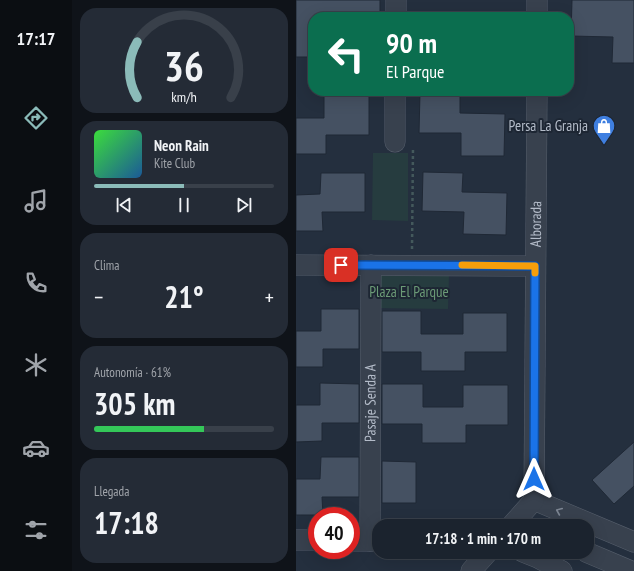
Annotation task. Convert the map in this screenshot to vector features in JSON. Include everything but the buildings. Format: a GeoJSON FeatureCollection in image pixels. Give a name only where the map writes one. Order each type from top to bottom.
{"type":"FeatureCollection","features":[{"type":"Feature","properties":{"kind":"street"},"geometry":{"type":"LineString","coordinates":[[396,0],[396,12]]}},
{"type":"Feature","properties":{"kind":"street"},"geometry":{"type":"LineString","coordinates":[[537,0],[537,12]]}},
{"type":"Feature","properties":{"kind":"street"},"geometry":{"type":"LineString","coordinates":[[395,96],[395,142]]}},
{"type":"Feature","properties":{"kind":"street","name":"Alborada"},"geometry":{"type":"LineString","coordinates":[[534,500],[536,96]]}},
{"type":"Feature","properties":{"kind":"street"},"geometry":{"type":"LineString","coordinates":[[296,264],[535,266]]}},
{"type":"Feature","properties":{"kind":"street","name":"Pasaje Senda A"},"geometry":{"type":"LineString","coordinates":[[367,541],[371,265]]}},
{"type":"Feature","properties":{"kind":"street"},"geometry":{"type":"LineString","coordinates":[[517,519],[534,500],[634,542]]}},
{"type":"Feature","properties":{"kind":"street"},"geometry":{"type":"LineString","coordinates":[[296,540],[308,540]]}},
{"type":"Feature","properties":{"kind":"street"},"geometry":{"type":"LineString","coordinates":[[594,555],[631,571]]}},
{"type":"Feature","properties":{"kind":"street"},"geometry":{"type":"LineString","coordinates":[[471,571],[482,559]]}},
{"type":"Feature","properties":{"kind":"street"},"geometry":{"type":"LineString","coordinates":[[546,559],[556,562]]}},
{"type":"Feature","properties":{"kind":"path"},"geometry":{"type":"LineString","coordinates":[[395,142],[397,147],[413,147],[411,265]]}},
{"type":"Feature","properties":{"kind":"green space"},"geometry":{"type":"Polygon","coordinates":[[[373,153],[408,153],[408,221],[372,220],[373,153]]]}},
{"type":"Feature","properties":{"kind":"green space","name":"Plaza El Parque"},"geometry":{"type":"Polygon","coordinates":[[[370,275],[449,276],[448,309],[370,308],[370,275]]]}},
{"type":"Feature","properties":{"kind":"slow traffic"},"geometry":{"type":"LineString","coordinates":[[462,265],[535,266],[535,273]]}},
{"type":"Feature","properties":{"kind":"place","name":"Persa La Granja"},"geometry":{"type":"Point","coordinates":[604,146]}},
{"type":"Feature","properties":{"kind":"route"},"geometry":{"type":"LineString","coordinates":[[341,265],[535,266],[534,479]]}}]}
